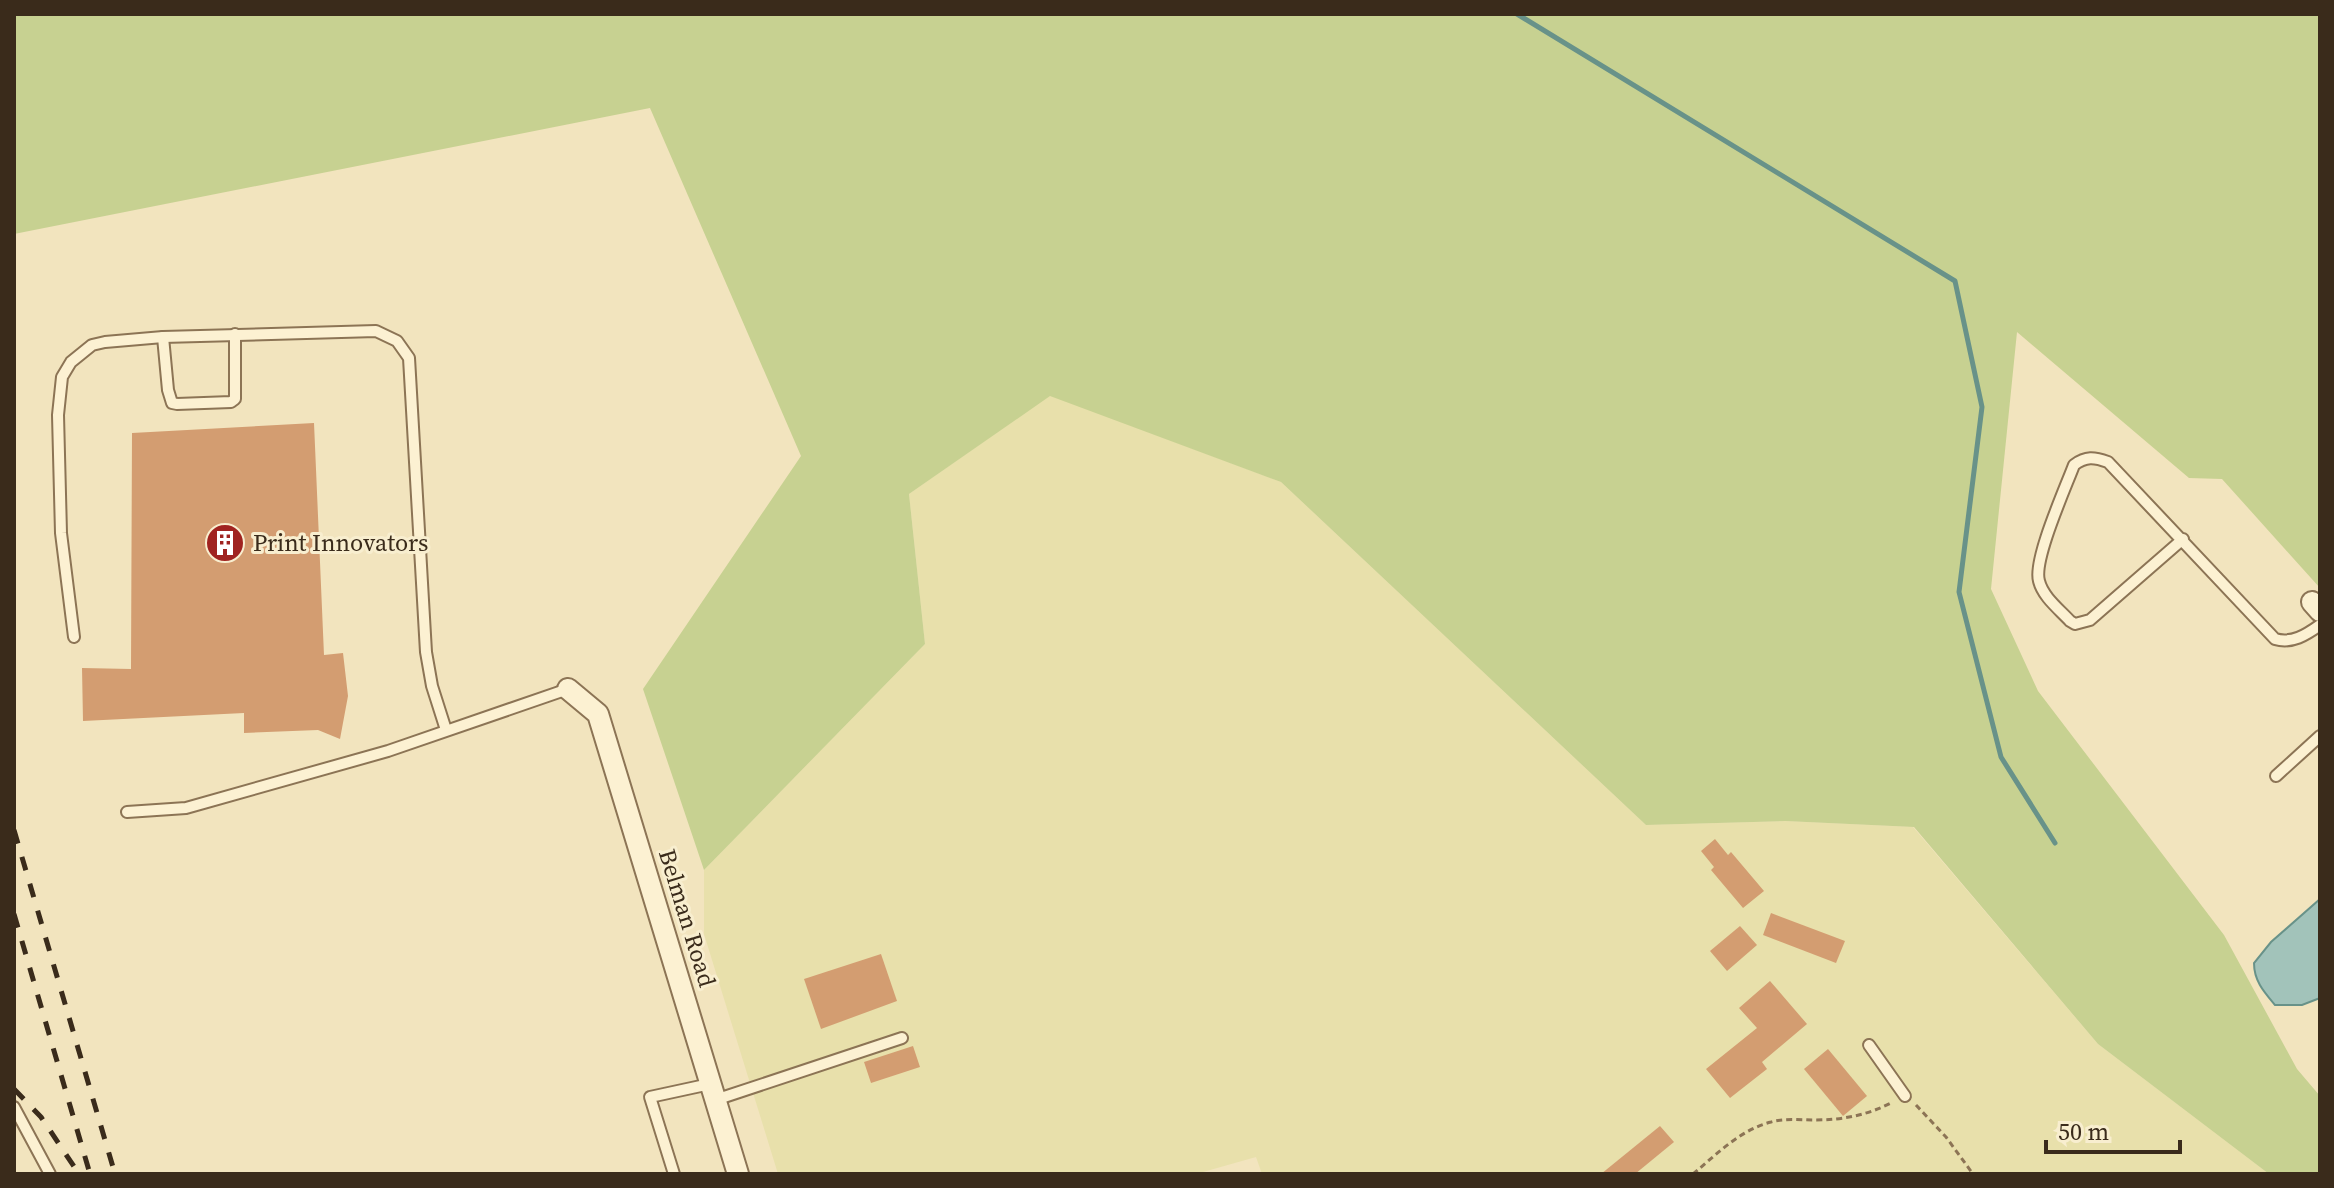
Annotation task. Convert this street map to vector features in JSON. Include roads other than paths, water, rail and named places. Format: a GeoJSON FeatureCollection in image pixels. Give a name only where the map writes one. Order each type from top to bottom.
{"type":"FeatureCollection","features":[{"type":"Feature","properties":{"kind":"street","name":"Belman Road"},"geometry":{"type":"LineString","coordinates":[[568,689],[598,714],[738,1174]]}},
{"type":"Feature","properties":{"kind":"lane"},"geometry":{"type":"LineString","coordinates":[[74,637],[61,533],[58,415],[62,377],[71,362],[92,345],[163,337],[376,331],[397,341],[409,358],[426,652],[432,686],[446,730]]}},
{"type":"Feature","properties":{"kind":"lane"},"geometry":{"type":"LineString","coordinates":[[163,337],[172,403],[231,402],[235,399],[235,334]]}},
{"type":"Feature","properties":{"kind":"lane"},"geometry":{"type":"LineString","coordinates":[[2183,539],[2090,620],[2081,623],[2070,621],[2044,593],[2039,581],[2040,558],[2074,465],[2083,459],[2097,458],[2108,462],[2183,539],[2275,639],[2296,638],[2320,625]]}},
{"type":"Feature","properties":{"kind":"lane"},"geometry":{"type":"LineString","coordinates":[[127,812],[186,808],[388,751],[568,689]]}},
{"type":"Feature","properties":{"kind":"lane"},"geometry":{"type":"LineString","coordinates":[[2276,776],[2320,736]]}},
{"type":"Feature","properties":{"kind":"lane"},"geometry":{"type":"LineString","coordinates":[[674,1174],[650,1097],[713,1092],[902,1038]]}},
{"type":"Feature","properties":{"kind":"lane"},"geometry":{"type":"LineString","coordinates":[[1869,1045],[1905,1096]]}},
{"type":"Feature","properties":{"kind":"lane"},"geometry":{"type":"LineString","coordinates":[[14,1107],[50,1174]]}},
{"type":"Feature","properties":{"kind":"water"},"geometry":{"type":"Polygon","coordinates":[[[2320,899],[2320,998],[2302,1005],[2275,1005],[2258,981],[2254,963],[2271,942],[2320,899]]]}},
{"type":"Feature","properties":{"kind":"waterway"},"geometry":{"type":"LineString","coordinates":[[1517,14],[1955,281],[1982,407],[1959,592],[2001,757],[2055,843]]}},
{"type":"Feature","properties":{"kind":"railway"},"geometry":{"type":"LineString","coordinates":[[14,830],[115,1174]]}},
{"type":"Feature","properties":{"kind":"railway"},"geometry":{"type":"LineString","coordinates":[[14,914],[90,1174]]}},
{"type":"Feature","properties":{"kind":"railway"},"geometry":{"type":"LineString","coordinates":[[14,1089],[41,1117],[79,1174]]}},
{"type":"Feature","properties":{"kind":"place","name":"Print Innovators"},"geometry":{"type":"Point","coordinates":[225,543]}}]}
